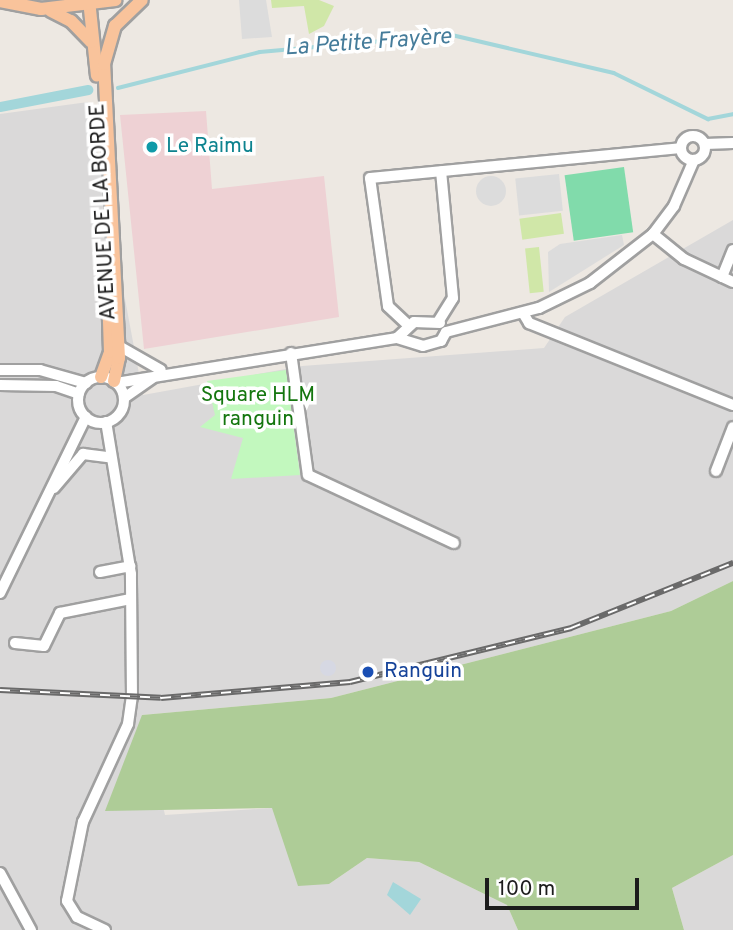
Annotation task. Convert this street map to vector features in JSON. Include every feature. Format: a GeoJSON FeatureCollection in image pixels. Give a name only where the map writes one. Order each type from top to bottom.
{"type":"FeatureCollection","features":[{"type":"Feature","properties":{"kind":"main road"},"geometry":{"type":"LineString","coordinates":[[41,9],[115,0]]}},
{"type":"Feature","properties":{"kind":"main road"},"geometry":{"type":"LineString","coordinates":[[115,382],[119,346],[104,64],[116,26],[142,0]]}},
{"type":"Feature","properties":{"kind":"main road"},"geometry":{"type":"LineString","coordinates":[[0,1],[65,16],[93,46]]}},
{"type":"Feature","properties":{"kind":"main road","name":"AVENUE DE LA BORDE"},"geometry":{"type":"LineString","coordinates":[[89,2],[110,352],[101,377]]}},
{"type":"Feature","properties":{"kind":"street"},"geometry":{"type":"LineString","coordinates":[[438,322],[407,324],[388,306],[370,178],[681,148],[693,135],[705,144],[733,143]]}},
{"type":"Feature","properties":{"kind":"street"},"geometry":{"type":"LineString","coordinates":[[0,593],[86,417],[79,394],[86,383],[101,377],[115,382],[165,371],[397,338],[423,346],[441,341],[446,332],[523,313],[573,294],[653,234],[674,205],[694,160],[705,144]]}},
{"type":"Feature","properties":{"kind":"street"},"geometry":{"type":"LineString","coordinates":[[681,148],[694,160]]}},
{"type":"Feature","properties":{"kind":"street"},"geometry":{"type":"LineString","coordinates":[[438,322],[453,299],[441,172]]}},
{"type":"Feature","properties":{"kind":"street"},"geometry":{"type":"LineString","coordinates":[[653,234],[733,282]]}},
{"type":"Feature","properties":{"kind":"street"},"geometry":{"type":"LineString","coordinates":[[722,277],[733,250]]}},
{"type":"Feature","properties":{"kind":"street"},"geometry":{"type":"LineString","coordinates":[[523,313],[528,323],[733,405]]}},
{"type":"Feature","properties":{"kind":"street"},"geometry":{"type":"LineString","coordinates":[[438,322],[446,332]]}},
{"type":"Feature","properties":{"kind":"street"},"geometry":{"type":"LineString","coordinates":[[397,338],[407,324]]}},
{"type":"Feature","properties":{"kind":"street"},"geometry":{"type":"LineString","coordinates":[[119,346],[136,361],[165,371]]}},
{"type":"Feature","properties":{"kind":"street"},"geometry":{"type":"LineString","coordinates":[[291,353],[308,475],[454,543]]}},
{"type":"Feature","properties":{"kind":"street"},"geometry":{"type":"LineString","coordinates":[[0,370],[59,372],[86,383]]}},
{"type":"Feature","properties":{"kind":"street"},"geometry":{"type":"LineString","coordinates":[[86,417],[106,422],[117,416],[124,398],[165,371]]}},
{"type":"Feature","properties":{"kind":"street"},"geometry":{"type":"LineString","coordinates":[[115,382],[124,398]]}},
{"type":"Feature","properties":{"kind":"street"},"geometry":{"type":"LineString","coordinates":[[0,386],[56,386],[79,394]]}},
{"type":"Feature","properties":{"kind":"street"},"geometry":{"type":"LineString","coordinates":[[105,930],[77,917],[67,901],[68,884],[83,822],[128,724],[130,566],[109,457],[106,422]]}},
{"type":"Feature","properties":{"kind":"street"},"geometry":{"type":"LineString","coordinates":[[716,471],[733,427]]}},
{"type":"Feature","properties":{"kind":"street"},"geometry":{"type":"LineString","coordinates":[[53,489],[83,454],[109,457]]}},
{"type":"Feature","properties":{"kind":"street"},"geometry":{"type":"LineString","coordinates":[[100,572],[130,566]]}},
{"type":"Feature","properties":{"kind":"street"},"geometry":{"type":"LineString","coordinates":[[15,643],[44,646],[60,613],[131,599]]}},
{"type":"Feature","properties":{"kind":"street"},"geometry":{"type":"LineString","coordinates":[[0,873],[31,930]]}},
{"type":"Feature","properties":{"kind":"shaded area"},"geometry":{"type":"Polygon","coordinates":[[[239,0],[266,0],[272,37],[242,39],[239,0]]]}},
{"type":"Feature","properties":{"kind":"shaded area"},"geometry":{"type":"Polygon","coordinates":[[[88,102],[143,395],[302,366],[544,348],[565,317],[733,220],[733,581],[671,611],[331,698],[142,715],[165,815],[273,808],[329,884],[367,858],[419,862],[507,905],[518,930],[0,930],[0,114],[88,102]]]}},
{"type":"Feature","properties":{"kind":"shaded area"},"geometry":{"type":"Polygon","coordinates":[[[206,111],[212,189],[324,176],[339,317],[144,349],[120,115],[206,111]]]}},
{"type":"Feature","properties":{"kind":"shaded area"},"geometry":{"type":"Polygon","coordinates":[[[559,174],[563,211],[519,215],[515,179],[559,174]]]}},
{"type":"Feature","properties":{"kind":"shaded area"},"geometry":{"type":"Polygon","coordinates":[[[491,176],[497,177],[505,185],[505,197],[497,205],[491,206],[485,205],[477,197],[476,191],[477,185],[485,177],[491,176]]]}},
{"type":"Feature","properties":{"kind":"shaded area"},"geometry":{"type":"Polygon","coordinates":[[[622,235],[624,245],[549,292],[548,252],[560,244],[622,235]]]}},
{"type":"Feature","properties":{"kind":"shaded area"},"geometry":{"type":"Polygon","coordinates":[[[325,660],[331,660],[336,668],[334,674],[325,676],[320,671],[320,665],[325,660]]]}},
{"type":"Feature","properties":{"kind":"shaded area"},"geometry":{"type":"Polygon","coordinates":[[[733,855],[733,930],[684,930],[672,888],[733,855]]]}},
{"type":"Feature","properties":{"kind":"green space"},"geometry":{"type":"Polygon","coordinates":[[[271,0],[319,0],[334,6],[324,26],[309,34],[304,6],[272,8],[271,0]]]}},
{"type":"Feature","properties":{"kind":"green space"},"geometry":{"type":"Polygon","coordinates":[[[624,167],[633,232],[574,241],[565,175],[624,167]]]}},
{"type":"Feature","properties":{"kind":"green space"},"geometry":{"type":"Polygon","coordinates":[[[561,213],[564,234],[522,240],[519,219],[561,213]]]}},
{"type":"Feature","properties":{"kind":"green space"},"geometry":{"type":"Polygon","coordinates":[[[539,247],[544,292],[530,293],[525,248],[539,247]]]}},
{"type":"Feature","properties":{"kind":"green space","name":"Square HLM ranguin"},"geometry":{"type":"Polygon","coordinates":[[[286,370],[300,475],[231,479],[243,438],[200,427],[215,415],[207,381],[286,370]]]}},
{"type":"Feature","properties":{"kind":"green space"},"geometry":{"type":"Polygon","coordinates":[[[733,581],[733,855],[672,888],[684,930],[518,930],[507,905],[419,862],[367,858],[329,884],[298,886],[272,808],[105,811],[142,715],[331,698],[671,611],[733,581]]]}},
{"type":"Feature","properties":{"kind":"water"},"geometry":{"type":"Polygon","coordinates":[[[393,882],[421,899],[410,915],[387,895],[393,882]]]}},
{"type":"Feature","properties":{"kind":"waterway","name":"La Petite Frayère"},"geometry":{"type":"LineString","coordinates":[[118,88],[260,52],[452,35],[614,73],[708,119],[733,114]]}},
{"type":"Feature","properties":{"kind":"waterway","name":"La Petite Frayère"},"geometry":{"type":"LineString","coordinates":[[0,107],[88,90]]}},
{"type":"Feature","properties":{"kind":"railway"},"geometry":{"type":"LineString","coordinates":[[0,690],[161,698],[350,682],[571,628],[733,563]]}},
{"type":"Feature","properties":{"kind":"place","name":"Le Raimu"},"geometry":{"type":"Point","coordinates":[152,147]}},
{"type":"Feature","properties":{"kind":"place","name":"Ranguin"},"geometry":{"type":"Point","coordinates":[368,672]}}]}
